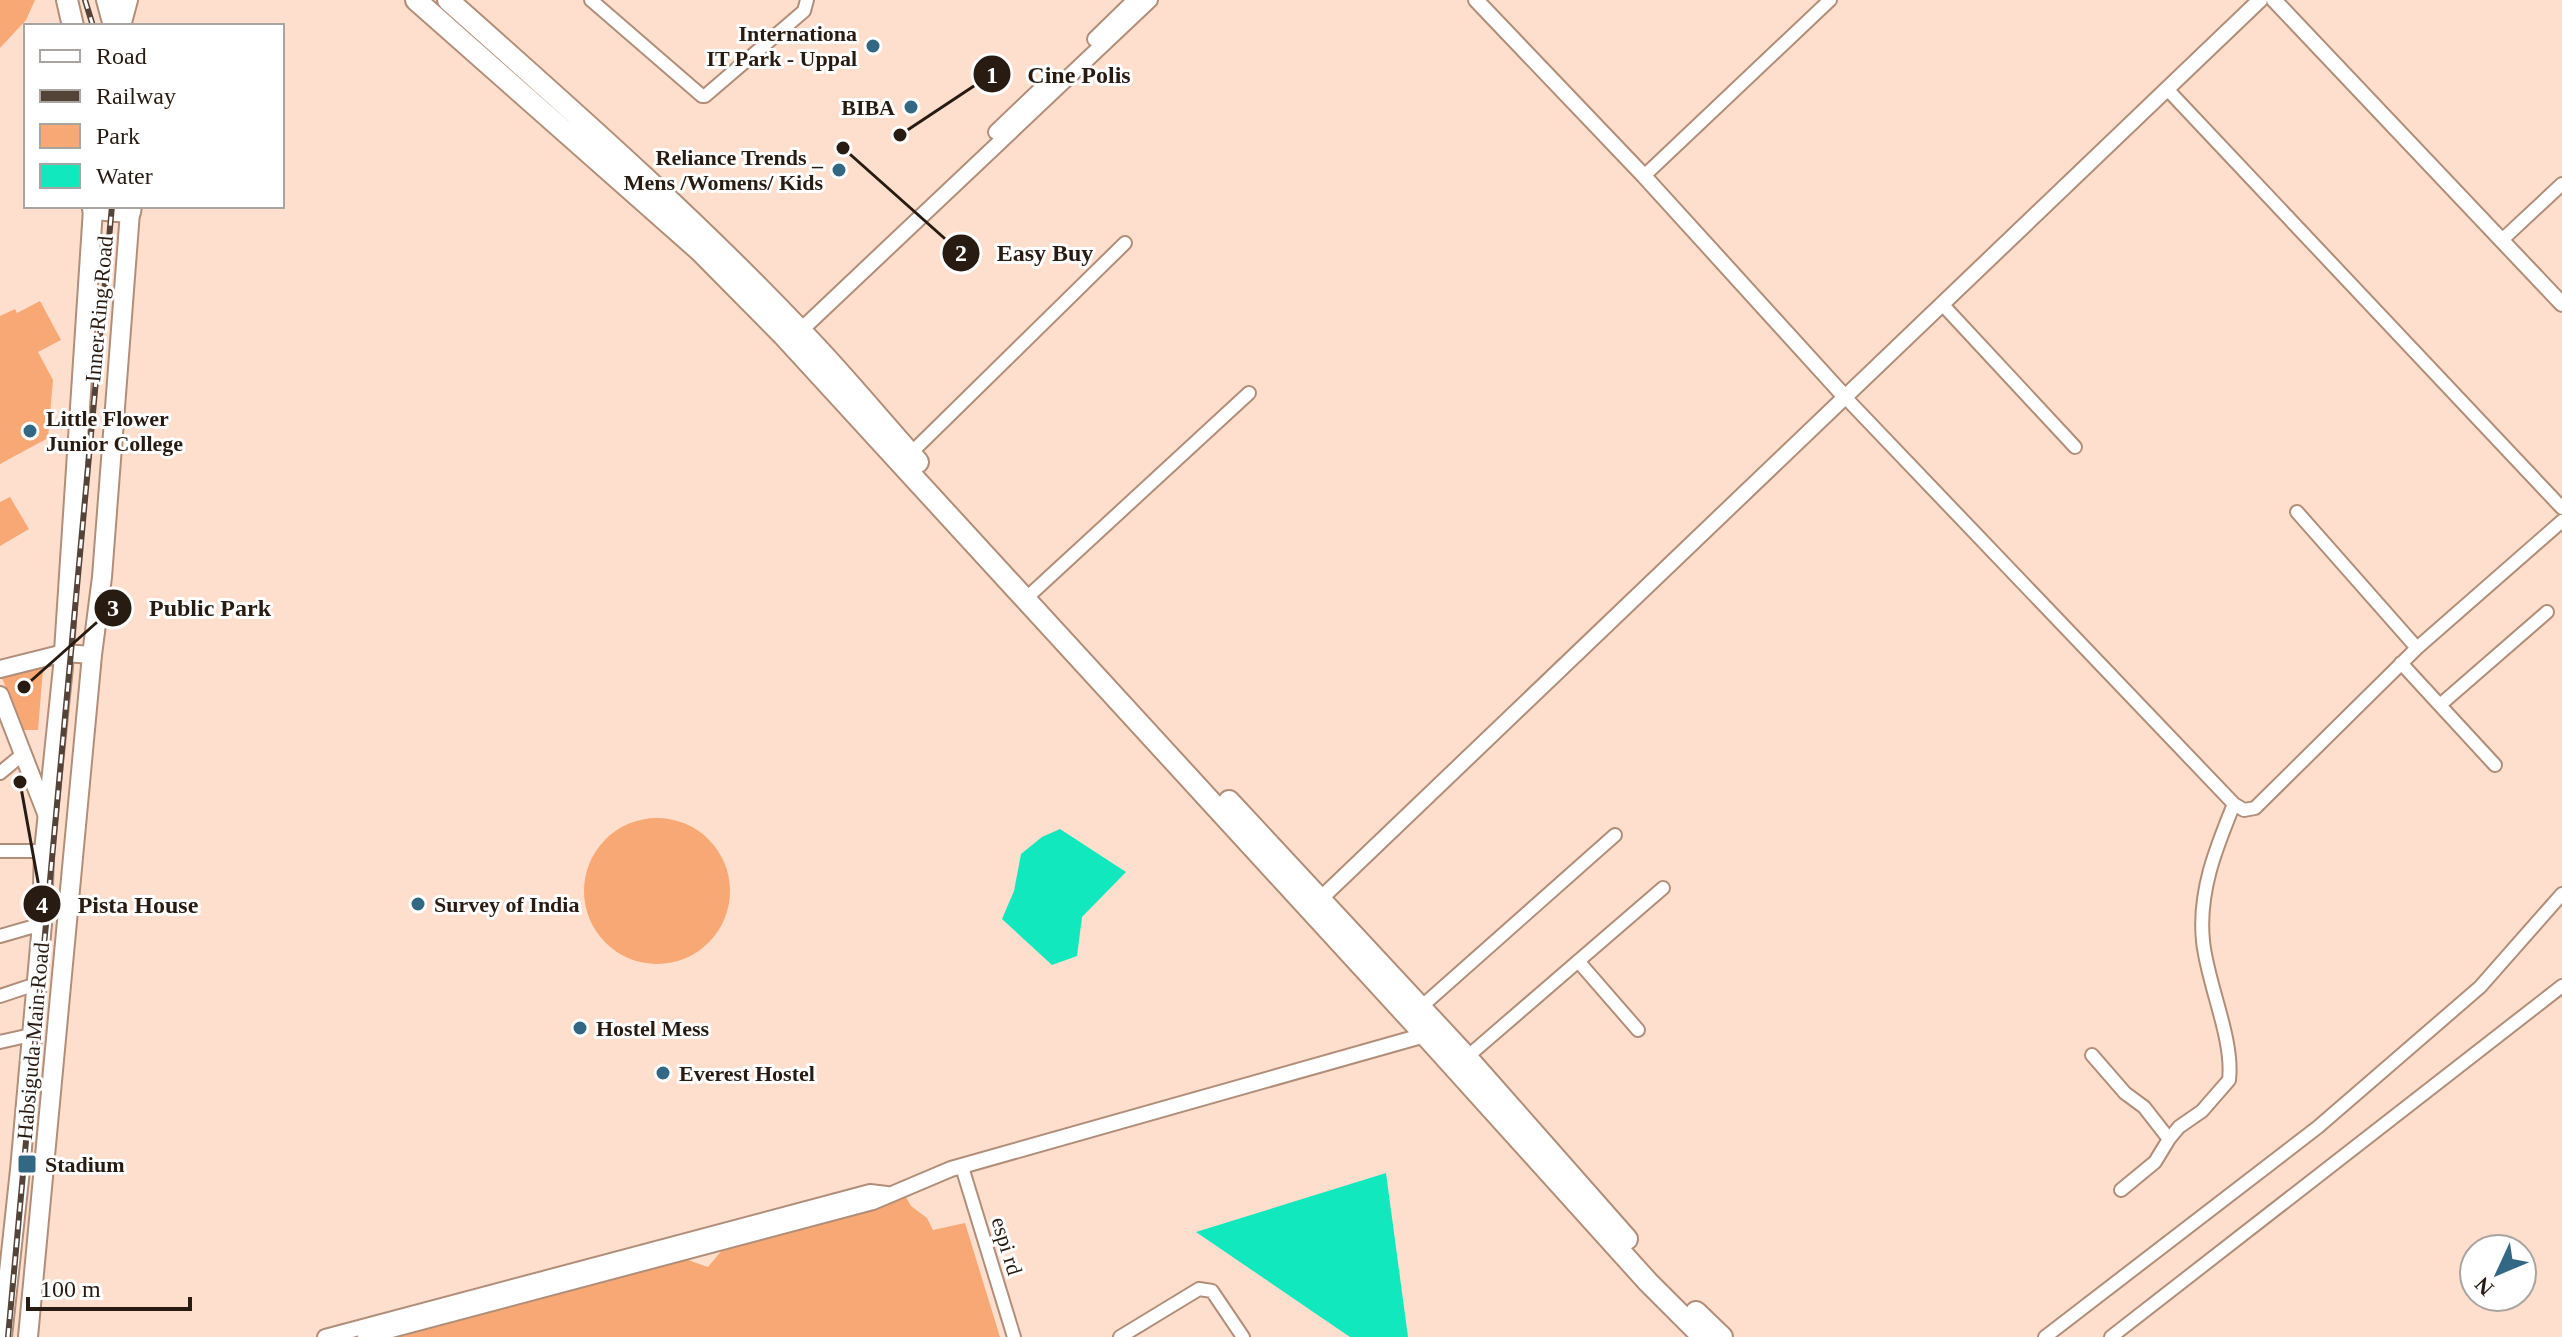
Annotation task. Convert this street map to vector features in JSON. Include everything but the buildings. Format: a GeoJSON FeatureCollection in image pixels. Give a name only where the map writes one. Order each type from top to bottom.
{"type":"FeatureCollection","features":[{"type":"Feature","properties":{"kind":"highway"},"geometry":{"type":"LineString","coordinates":[[67,0],[73,24]]}},
{"type":"Feature","properties":{"kind":"highway"},"geometry":{"type":"LineString","coordinates":[[107,0],[113,24]]}},
{"type":"Feature","properties":{"kind":"highway"},"geometry":{"type":"LineString","coordinates":[[121,24],[127,0]]}},
{"type":"Feature","properties":{"kind":"highway"},"geometry":{"type":"LineString","coordinates":[[416,0],[711,261],[783,335],[1432,1030],[1648,1282],[1703,1337]]}},
{"type":"Feature","properties":{"kind":"highway"},"geometry":{"type":"LineString","coordinates":[[448,0],[623,157],[798,327],[1314,904],[1421,1007],[1432,1030],[1467,1057],[1632,1244],[1722,1337]]}},
{"type":"Feature","properties":{"kind":"main road","name":"Inner Ring Road"},"geometry":{"type":"LineString","coordinates":[[64,653],[93,208]]}},
{"type":"Feature","properties":{"kind":"main road","name":"Inner Ring Road"},"geometry":{"type":"LineString","coordinates":[[92,655],[102,577],[131,209]]}},
{"type":"Feature","properties":{"kind":"main road"},"geometry":{"type":"LineString","coordinates":[[0,669],[64,653],[92,655]]}},
{"type":"Feature","properties":{"kind":"main road","name":"Habsiguda Main Road"},"geometry":{"type":"LineString","coordinates":[[2,1337],[20,1170],[42,924],[44,851],[64,653]]}},
{"type":"Feature","properties":{"kind":"main road","name":"Habsiguda Main Road"},"geometry":{"type":"LineString","coordinates":[[28,1337],[92,655]]}},
{"type":"Feature","properties":{"kind":"main road"},"geometry":{"type":"LineString","coordinates":[[0,695],[47,816]]}},
{"type":"Feature","properties":{"kind":"street"},"geometry":{"type":"LineString","coordinates":[[591,0],[702,96],[804,11],[807,0]]}},
{"type":"Feature","properties":{"kind":"street"},"geometry":{"type":"LineString","coordinates":[[798,327],[1046,91],[1135,0]]}},
{"type":"Feature","properties":{"kind":"street"},"geometry":{"type":"LineString","coordinates":[[1046,91],[1150,0]]}},
{"type":"Feature","properties":{"kind":"street"},"geometry":{"type":"LineString","coordinates":[[1476,0],[1644,176],[1845,397],[2234,804],[2244,810],[2255,808],[2417,648],[2562,521]]}},
{"type":"Feature","properties":{"kind":"street"},"geometry":{"type":"LineString","coordinates":[[1644,176],[1830,0]]}},
{"type":"Feature","properties":{"kind":"street"},"geometry":{"type":"LineString","coordinates":[[1314,904],[2260,0]]}},
{"type":"Feature","properties":{"kind":"street"},"geometry":{"type":"LineString","coordinates":[[2274,0],[2562,304]]}},
{"type":"Feature","properties":{"kind":"street"},"geometry":{"type":"LineString","coordinates":[[2167,89],[2562,508]]}},
{"type":"Feature","properties":{"kind":"street"},"geometry":{"type":"LineString","coordinates":[[2502,240],[2562,184]]}},
{"type":"Feature","properties":{"kind":"street"},"geometry":{"type":"LineString","coordinates":[[910,454],[1125,243]]}},
{"type":"Feature","properties":{"kind":"street"},"geometry":{"type":"LineString","coordinates":[[1942,304],[2075,447]]}},
{"type":"Feature","properties":{"kind":"street"},"geometry":{"type":"LineString","coordinates":[[1033,592],[1249,393]]}},
{"type":"Feature","properties":{"kind":"street"},"geometry":{"type":"LineString","coordinates":[[2297,512],[2417,648]]}},
{"type":"Feature","properties":{"kind":"street"},"geometry":{"type":"LineString","coordinates":[[2440,705],[2547,612]]}},
{"type":"Feature","properties":{"kind":"street"},"geometry":{"type":"LineString","coordinates":[[2401,663],[2495,765]]}},
{"type":"Feature","properties":{"kind":"street"},"geometry":{"type":"LineString","coordinates":[[0,773],[23,754]]}},
{"type":"Feature","properties":{"kind":"street"},"geometry":{"type":"LineString","coordinates":[[2121,1190],[2155,1162],[2169,1139],[2216,1097],[2230,1075],[2203,940],[2202,917],[2206,882],[2234,804]]}},
{"type":"Feature","properties":{"kind":"street"},"geometry":{"type":"LineString","coordinates":[[1421,1007],[1615,835]]}},
{"type":"Feature","properties":{"kind":"street"},"geometry":{"type":"LineString","coordinates":[[0,851],[44,851]]}},
{"type":"Feature","properties":{"kind":"street"},"geometry":{"type":"LineString","coordinates":[[1467,1057],[1663,888]]}},
{"type":"Feature","properties":{"kind":"street"},"geometry":{"type":"LineString","coordinates":[[2045,1337],[2318,1127],[2480,987],[2562,894]]}},
{"type":"Feature","properties":{"kind":"street"},"geometry":{"type":"LineString","coordinates":[[0,936],[42,924]]}},
{"type":"Feature","properties":{"kind":"street"},"geometry":{"type":"LineString","coordinates":[[1578,961],[1638,1030]]}},
{"type":"Feature","properties":{"kind":"street"},"geometry":{"type":"LineString","coordinates":[[0,996],[36,984]]}},
{"type":"Feature","properties":{"kind":"street"},"geometry":{"type":"LineString","coordinates":[[2111,1337],[2562,986]]}},
{"type":"Feature","properties":{"kind":"street"},"geometry":{"type":"LineString","coordinates":[[365,1337],[873,1202],[962,1167],[1432,1030]]}},
{"type":"Feature","properties":{"kind":"street"},"geometry":{"type":"LineString","coordinates":[[0,1042],[31,1035]]}},
{"type":"Feature","properties":{"kind":"street"},"geometry":{"type":"LineString","coordinates":[[2092,1055],[2125,1093],[2144,1107],[2169,1139]]}},
{"type":"Feature","properties":{"kind":"street","name":"espi rd"},"geometry":{"type":"LineString","coordinates":[[962,1167],[1014,1337]]}},
{"type":"Feature","properties":{"kind":"street"},"geometry":{"type":"LineString","coordinates":[[325,1337],[870,1192],[887,1194]]}},
{"type":"Feature","properties":{"kind":"street"},"geometry":{"type":"LineString","coordinates":[[1120,1337],[1199,1289],[1212,1291],[1243,1337]]}},
{"type":"Feature","properties":{"kind":"green space"},"geometry":{"type":"Polygon","coordinates":[[[0,0],[35,0],[26,20],[0,48],[0,0]]]}},
{"type":"Feature","properties":{"kind":"green space"},"geometry":{"type":"Polygon","coordinates":[[[40,301],[61,340],[38,352],[53,380],[48,438],[0,464],[0,316],[15,309],[17,313],[40,301]]]}},
{"type":"Feature","properties":{"kind":"green space"},"geometry":{"type":"Polygon","coordinates":[[[10,497],[29,529],[0,546],[0,502],[10,497]]]}},
{"type":"Feature","properties":{"kind":"green space"},"geometry":{"type":"Polygon","coordinates":[[[38,666],[43,669],[38,730],[23,730],[0,673],[38,666]]]}},
{"type":"Feature","properties":{"kind":"green space"},"geometry":{"type":"Polygon","coordinates":[[[657,818],[685,824],[708,840],[724,863],[730,891],[724,919],[708,942],[685,958],[657,964],[629,958],[606,942],[590,919],[584,891],[590,863],[606,840],[629,824],[657,818]]]}},
{"type":"Feature","properties":{"kind":"green space"},"geometry":{"type":"Polygon","coordinates":[[[903,1192],[911,1206],[927,1218],[933,1230],[965,1223],[1000,1337],[384,1337],[685,1259],[708,1267],[728,1243],[903,1192]]]}},
{"type":"Feature","properties":{"kind":"water"},"geometry":{"type":"Polygon","coordinates":[[[1060,829],[1126,872],[1082,917],[1077,956],[1052,965],[1002,919],[1014,891],[1021,854],[1042,837],[1060,829]]]}},
{"type":"Feature","properties":{"kind":"water"},"geometry":{"type":"Polygon","coordinates":[[[1386,1173],[1408,1337],[1350,1337],[1196,1232],[1386,1173]]]}},
{"type":"Feature","properties":{"kind":"railway"},"geometry":{"type":"LineString","coordinates":[[85,0],[92,24]]}},
{"type":"Feature","properties":{"kind":"railway"},"geometry":{"type":"LineString","coordinates":[[8,1337],[112,208]]}},
{"type":"Feature","properties":{"kind":"place","name":"Internationa IT Park - Uppal"},"geometry":{"type":"Point","coordinates":[873,46]}},
{"type":"Feature","properties":{"kind":"place","name":"BIBA"},"geometry":{"type":"Point","coordinates":[911,107]}},
{"type":"Feature","properties":{"kind":"place","name":"Cine Polis"},"geometry":{"type":"Point","coordinates":[900,135]}},
{"type":"Feature","properties":{"kind":"place","name":"Easy Buy"},"geometry":{"type":"Point","coordinates":[843,148]}},
{"type":"Feature","properties":{"kind":"place","name":"Reliance Trends _ Mens /Womens/ Kids"},"geometry":{"type":"Point","coordinates":[839,170]}},
{"type":"Feature","properties":{"kind":"place","name":"Little Flower Junior College"},"geometry":{"type":"Point","coordinates":[30,431]}},
{"type":"Feature","properties":{"kind":"place","name":"Public Park"},"geometry":{"type":"Point","coordinates":[24,687]}},
{"type":"Feature","properties":{"kind":"place","name":"Pista House"},"geometry":{"type":"Point","coordinates":[20,782]}},
{"type":"Feature","properties":{"kind":"place","name":"Survey of India"},"geometry":{"type":"Point","coordinates":[418,904]}},
{"type":"Feature","properties":{"kind":"place","name":"Hostel Mess"},"geometry":{"type":"Point","coordinates":[580,1028]}},
{"type":"Feature","properties":{"kind":"place","name":"Everest Hostel"},"geometry":{"type":"Point","coordinates":[663,1073]}},
{"type":"Feature","properties":{"kind":"place","name":"Stadium"},"geometry":{"type":"Point","coordinates":[27,1164]}}]}
